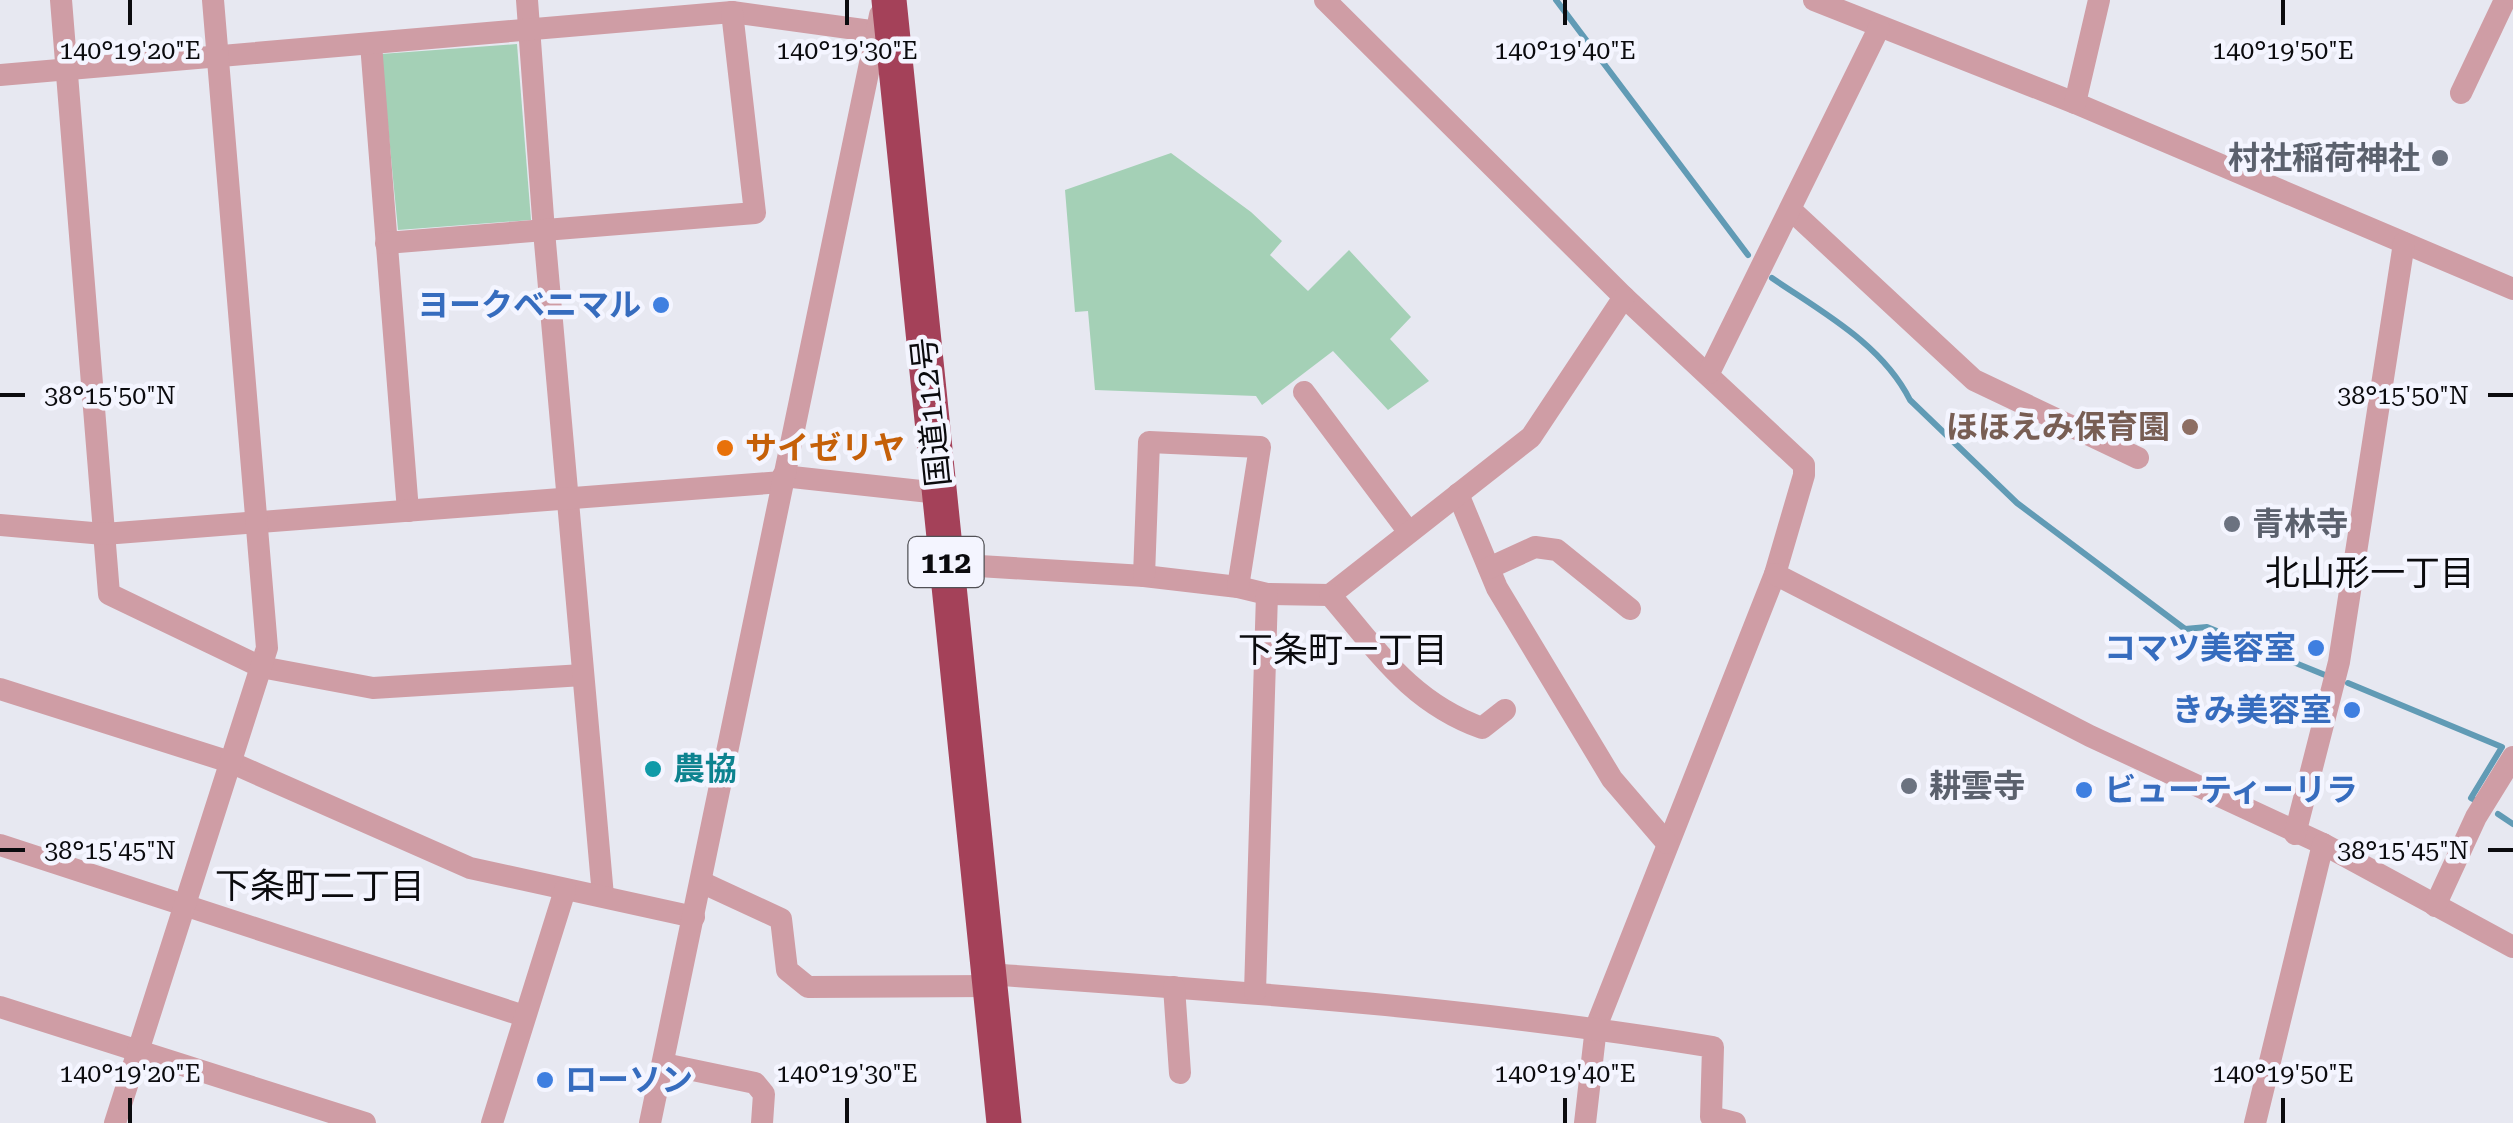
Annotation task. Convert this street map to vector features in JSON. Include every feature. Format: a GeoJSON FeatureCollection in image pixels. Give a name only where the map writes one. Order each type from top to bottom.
{"type":"FeatureCollection","features":[{"type":"Feature","properties":{"kind":"highway","name":"国道112号"},"geometry":{"type":"LineString","coordinates":[[883,11],[939,493],[1004,1123]]}},
{"type":"Feature","properties":{"kind":"street"},"geometry":{"type":"LineString","coordinates":[[61,0],[109,594],[261,667],[373,688],[583,675]]}},
{"type":"Feature","properties":{"kind":"street"},"geometry":{"type":"LineString","coordinates":[[114,1123],[267,648],[214,0]]}},
{"type":"Feature","properties":{"kind":"street"},"geometry":{"type":"LineString","coordinates":[[528,0],[544,231],[603,896]]}},
{"type":"Feature","properties":{"kind":"street"},"geometry":{"type":"LineString","coordinates":[[1326,0],[1624,296],[1804,465],[1775,574],[1596,1028],[1585,1123]]}},
{"type":"Feature","properties":{"kind":"street"},"geometry":{"type":"LineString","coordinates":[[1814,0],[2075,103],[2513,289]]}},
{"type":"Feature","properties":{"kind":"street"},"geometry":{"type":"LineString","coordinates":[[2075,103],[2099,0]]}},
{"type":"Feature","properties":{"kind":"street"},"geometry":{"type":"LineString","coordinates":[[2461,93],[2505,0]]}},
{"type":"Feature","properties":{"kind":"street"},"geometry":{"type":"LineString","coordinates":[[0,75],[732,12],[883,11],[650,1123]]}},
{"type":"Feature","properties":{"kind":"street"},"geometry":{"type":"LineString","coordinates":[[386,243],[755,213],[732,12]]}},
{"type":"Feature","properties":{"kind":"street"},"geometry":{"type":"LineString","coordinates":[[1709,373],[1878,28]]}},
{"type":"Feature","properties":{"kind":"street"},"geometry":{"type":"LineString","coordinates":[[371,44],[408,510]]}},
{"type":"Feature","properties":{"kind":"street"},"geometry":{"type":"LineString","coordinates":[[1791,210],[1974,380],[2138,458]]}},
{"type":"Feature","properties":{"kind":"street"},"geometry":{"type":"LineString","coordinates":[[2295,834],[2340,662],[2404,243]]}},
{"type":"Feature","properties":{"kind":"street"},"geometry":{"type":"LineString","coordinates":[[946,564],[1144,576],[1267,594],[1330,595],[1531,437],[1624,296]]}},
{"type":"Feature","properties":{"kind":"street"},"geometry":{"type":"LineString","coordinates":[[1304,392],[1408,530]]}},
{"type":"Feature","properties":{"kind":"street"},"geometry":{"type":"LineString","coordinates":[[1144,576],[1148,442],[1260,447],[1238,587]]}},
{"type":"Feature","properties":{"kind":"street"},"geometry":{"type":"LineString","coordinates":[[0,526],[104,534],[782,479],[939,493]]}},
{"type":"Feature","properties":{"kind":"street"},"geometry":{"type":"LineString","coordinates":[[1458,494],[1498,588],[1612,779],[1668,842]]}},
{"type":"Feature","properties":{"kind":"street"},"geometry":{"type":"LineString","coordinates":[[1489,568],[1535,547],[1557,550],[1630,609]]}},
{"type":"Feature","properties":{"kind":"street"},"geometry":{"type":"LineString","coordinates":[[1775,574],[2090,736],[2322,844],[2513,947]]}},
{"type":"Feature","properties":{"kind":"street"},"geometry":{"type":"LineString","coordinates":[[1255,992],[1267,594]]}},
{"type":"Feature","properties":{"kind":"street"},"geometry":{"type":"LineString","coordinates":[[1330,595],[1403,679],[1443,712],[1482,728],[1505,710]]}},
{"type":"Feature","properties":{"kind":"street"},"geometry":{"type":"LineString","coordinates":[[0,689],[230,762],[470,868],[694,917]]}},
{"type":"Feature","properties":{"kind":"street"},"geometry":{"type":"LineString","coordinates":[[2435,906],[2476,817],[2513,757]]}},
{"type":"Feature","properties":{"kind":"street"},"geometry":{"type":"LineString","coordinates":[[2255,1123],[2322,844]]}},
{"type":"Feature","properties":{"kind":"street"},"geometry":{"type":"LineString","coordinates":[[0,846],[524,1016]]}},
{"type":"Feature","properties":{"kind":"street"},"geometry":{"type":"LineString","coordinates":[[701,882],[780,919],[788,970],[808,987],[989,980],[1174,987],[1596,1028],[1713,1046],[1710,1120],[1735,1123]]}},
{"type":"Feature","properties":{"kind":"street"},"geometry":{"type":"LineString","coordinates":[[492,1123],[565,890]]}},
{"type":"Feature","properties":{"kind":"street"},"geometry":{"type":"LineString","coordinates":[[1174,987],[1180,1074]]}},
{"type":"Feature","properties":{"kind":"street"},"geometry":{"type":"LineString","coordinates":[[0,1006],[365,1123]]}},
{"type":"Feature","properties":{"kind":"street"},"geometry":{"type":"LineString","coordinates":[[664,1064],[755,1082],[764,1094],[762,1123]]}},
{"type":"Feature","properties":{"kind":"green space"},"geometry":{"type":"Polygon","coordinates":[[[517,44],[531,220],[398,230],[381,54],[517,44]]]}},
{"type":"Feature","properties":{"kind":"green space"},"geometry":{"type":"Polygon","coordinates":[[[1171,153],[1251,212],[1282,241],[1270,255],[1308,291],[1349,250],[1411,317],[1390,339],[1429,381],[1388,410],[1333,351],[1262,405],[1256,396],[1095,390],[1088,311],[1075,312],[1065,190],[1171,153]]]}},
{"type":"Feature","properties":{"kind":"waterway"},"geometry":{"type":"LineString","coordinates":[[1556,0],[1748,255]]}},
{"type":"Feature","properties":{"kind":"waterway"},"geometry":{"type":"LineString","coordinates":[[1772,278],[1867,346],[1884,362],[1910,400],[2017,503],[2185,629],[2207,627],[2325,675]]}},
{"type":"Feature","properties":{"kind":"waterway"},"geometry":{"type":"LineString","coordinates":[[2348,683],[2502,747],[2471,798],[2475,800]]}},
{"type":"Feature","properties":{"kind":"waterway"},"geometry":{"type":"LineString","coordinates":[[2498,814],[2513,824]]}},
{"type":"Feature","properties":{"kind":"place","name":"村社稲荷神社"},"geometry":{"type":"Point","coordinates":[2440,158]}},
{"type":"Feature","properties":{"kind":"place","name":"ヨークベニマル"},"geometry":{"type":"Point","coordinates":[661,305]}},
{"type":"Feature","properties":{"kind":"place","name":"ほほえみ保育園"},"geometry":{"type":"Point","coordinates":[2190,427]}},
{"type":"Feature","properties":{"kind":"place","name":"サイゼリヤ"},"geometry":{"type":"Point","coordinates":[725,448]}},
{"type":"Feature","properties":{"kind":"place","name":"青林寺"},"geometry":{"type":"Point","coordinates":[2232,524]}},
{"type":"Feature","properties":{"kind":"place","name":"コマツ美容室"},"geometry":{"type":"Point","coordinates":[2316,648]}},
{"type":"Feature","properties":{"kind":"place","name":"きみ美容室"},"geometry":{"type":"Point","coordinates":[2352,710]}},
{"type":"Feature","properties":{"kind":"place","name":"農協"},"geometry":{"type":"Point","coordinates":[653,769]}},
{"type":"Feature","properties":{"kind":"place","name":"耕雲寺"},"geometry":{"type":"Point","coordinates":[1909,786]}},
{"type":"Feature","properties":{"kind":"place","name":"ビューティーリラ"},"geometry":{"type":"Point","coordinates":[2084,790]}},
{"type":"Feature","properties":{"kind":"place","name":"ローソン"},"geometry":{"type":"Point","coordinates":[545,1080]}},
{"type":"Feature","properties":{"kind":"district","name":"北山形一丁目"},"geometry":{"type":"Point","coordinates":[2370,573]}},
{"type":"Feature","properties":{"kind":"district","name":"下条町一丁目"},"geometry":{"type":"Point","coordinates":[1343,650]}},
{"type":"Feature","properties":{"kind":"district","name":"下条町二丁目"},"geometry":{"type":"Point","coordinates":[320,886]}}]}
